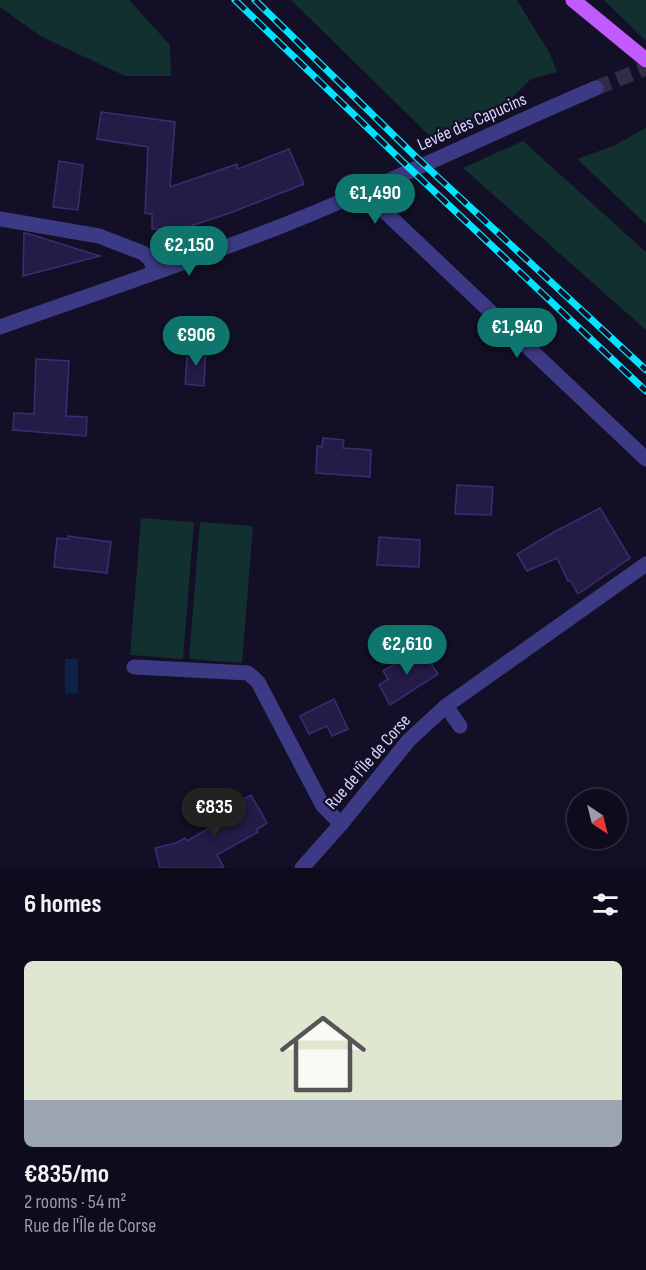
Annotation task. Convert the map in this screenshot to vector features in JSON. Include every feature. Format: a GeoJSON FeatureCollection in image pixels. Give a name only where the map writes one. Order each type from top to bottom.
{"type":"FeatureCollection","features":[{"type":"Feature","properties":{"kind":"main road"},"geometry":{"type":"LineString","coordinates":[[579,0],[646,58]]}},
{"type":"Feature","properties":{"kind":"street","name":"Levée des Capucins"},"geometry":{"type":"LineString","coordinates":[[0,327],[279,227],[596,88]]}},
{"type":"Feature","properties":{"kind":"street"},"geometry":{"type":"LineString","coordinates":[[363,191],[646,459]]}},
{"type":"Feature","properties":{"kind":"street"},"geometry":{"type":"LineString","coordinates":[[0,219],[99,236],[143,253],[150,259],[155,272]]}},
{"type":"Feature","properties":{"kind":"street","name":"Rue de l'Île de Corse"},"geometry":{"type":"LineString","coordinates":[[302,868],[409,740],[447,706],[646,564]]}},
{"type":"Feature","properties":{"kind":"street"},"geometry":{"type":"LineString","coordinates":[[134,667],[248,674],[258,682],[323,806],[341,824]]}},
{"type":"Feature","properties":{"kind":"street"},"geometry":{"type":"LineString","coordinates":[[447,706],[460,726]]}},
{"type":"Feature","properties":{"kind":"green space"},"geometry":{"type":"Polygon","coordinates":[[[0,0],[129,0],[170,45],[171,76],[125,76],[40,36],[0,7],[0,0]]]}},
{"type":"Feature","properties":{"kind":"green space"},"geometry":{"type":"Polygon","coordinates":[[[291,0],[517,0],[550,54],[557,72],[531,79],[496,114],[438,144],[291,0]]]}},
{"type":"Feature","properties":{"kind":"green space"},"geometry":{"type":"Polygon","coordinates":[[[604,0],[646,0],[646,41],[604,0]]]}},
{"type":"Feature","properties":{"kind":"green space"},"geometry":{"type":"Polygon","coordinates":[[[646,128],[646,224],[577,159],[613,146],[646,128]]]}},
{"type":"Feature","properties":{"kind":"green space"},"geometry":{"type":"Polygon","coordinates":[[[523,141],[646,252],[646,330],[463,168],[523,141]]]}},
{"type":"Feature","properties":{"kind":"green space"},"geometry":{"type":"Polygon","coordinates":[[[141,518],[194,522],[183,659],[130,655],[141,518]]]}},
{"type":"Feature","properties":{"kind":"green space"},"geometry":{"type":"Polygon","coordinates":[[[200,522],[253,526],[242,663],[189,659],[200,522]]]}},
{"type":"Feature","properties":{"kind":"water"},"geometry":{"type":"Polygon","coordinates":[[[65,659],[78,659],[78,693],[65,694],[65,659]]]}},
{"type":"Feature","properties":{"kind":"building"},"geometry":{"type":"Polygon","coordinates":[[[101,112],[175,122],[170,187],[237,164],[238,169],[289,149],[304,184],[179,230],[152,229],[152,214],[145,213],[148,147],[97,139],[101,112]]]}},
{"type":"Feature","properties":{"kind":"building"},"geometry":{"type":"Polygon","coordinates":[[[59,161],[83,165],[78,210],[53,207],[59,161]]]}},
{"type":"Feature","properties":{"kind":"building"},"geometry":{"type":"Polygon","coordinates":[[[24,233],[26,233],[100,256],[23,276],[24,233]]]}},
{"type":"Feature","properties":{"kind":"building"},"geometry":{"type":"Polygon","coordinates":[[[188,347],[206,349],[204,386],[185,384],[188,347]]]}},
{"type":"Feature","properties":{"kind":"building"},"geometry":{"type":"Polygon","coordinates":[[[36,359],[69,361],[66,416],[87,417],[86,436],[13,430],[14,413],[34,414],[36,359]]]}},
{"type":"Feature","properties":{"kind":"building"},"geometry":{"type":"Polygon","coordinates":[[[323,438],[344,440],[343,448],[371,450],[370,477],[316,473],[317,446],[322,447],[323,438]]]}},
{"type":"Feature","properties":{"kind":"building"},"geometry":{"type":"Polygon","coordinates":[[[457,485],[493,487],[491,515],[455,514],[457,485]]]}},
{"type":"Feature","properties":{"kind":"building"},"geometry":{"type":"Polygon","coordinates":[[[600,508],[630,558],[578,594],[570,580],[568,581],[557,558],[527,571],[517,554],[600,508]]]}},
{"type":"Feature","properties":{"kind":"building"},"geometry":{"type":"Polygon","coordinates":[[[68,536],[111,542],[107,573],[54,567],[57,538],[68,539],[68,536]]]}},
{"type":"Feature","properties":{"kind":"building"},"geometry":{"type":"Polygon","coordinates":[[[379,537],[420,540],[419,567],[377,565],[379,537]]]}},
{"type":"Feature","properties":{"kind":"building"},"geometry":{"type":"Polygon","coordinates":[[[421,648],[438,674],[390,705],[379,685],[388,679],[383,671],[421,648]]]}},
{"type":"Feature","properties":{"kind":"building"},"geometry":{"type":"Polygon","coordinates":[[[334,699],[348,729],[332,736],[327,726],[309,734],[300,716],[334,699]]]}},
{"type":"Feature","properties":{"kind":"building"},"geometry":{"type":"Polygon","coordinates":[[[251,795],[267,823],[256,830],[258,832],[217,855],[224,868],[160,868],[155,848],[176,843],[185,838],[187,841],[220,822],[216,815],[251,795]]]}},
{"type":"Feature","properties":{"kind":"tunnel"},"geometry":{"type":"LineString","coordinates":[[596,88],[646,68]]}},
{"type":"Feature","properties":{"kind":"railway"},"geometry":{"type":"LineString","coordinates":[[235,0],[646,391]]}},
{"type":"Feature","properties":{"kind":"railway"},"geometry":{"type":"LineString","coordinates":[[255,0],[416,157],[646,370]]}}]}
